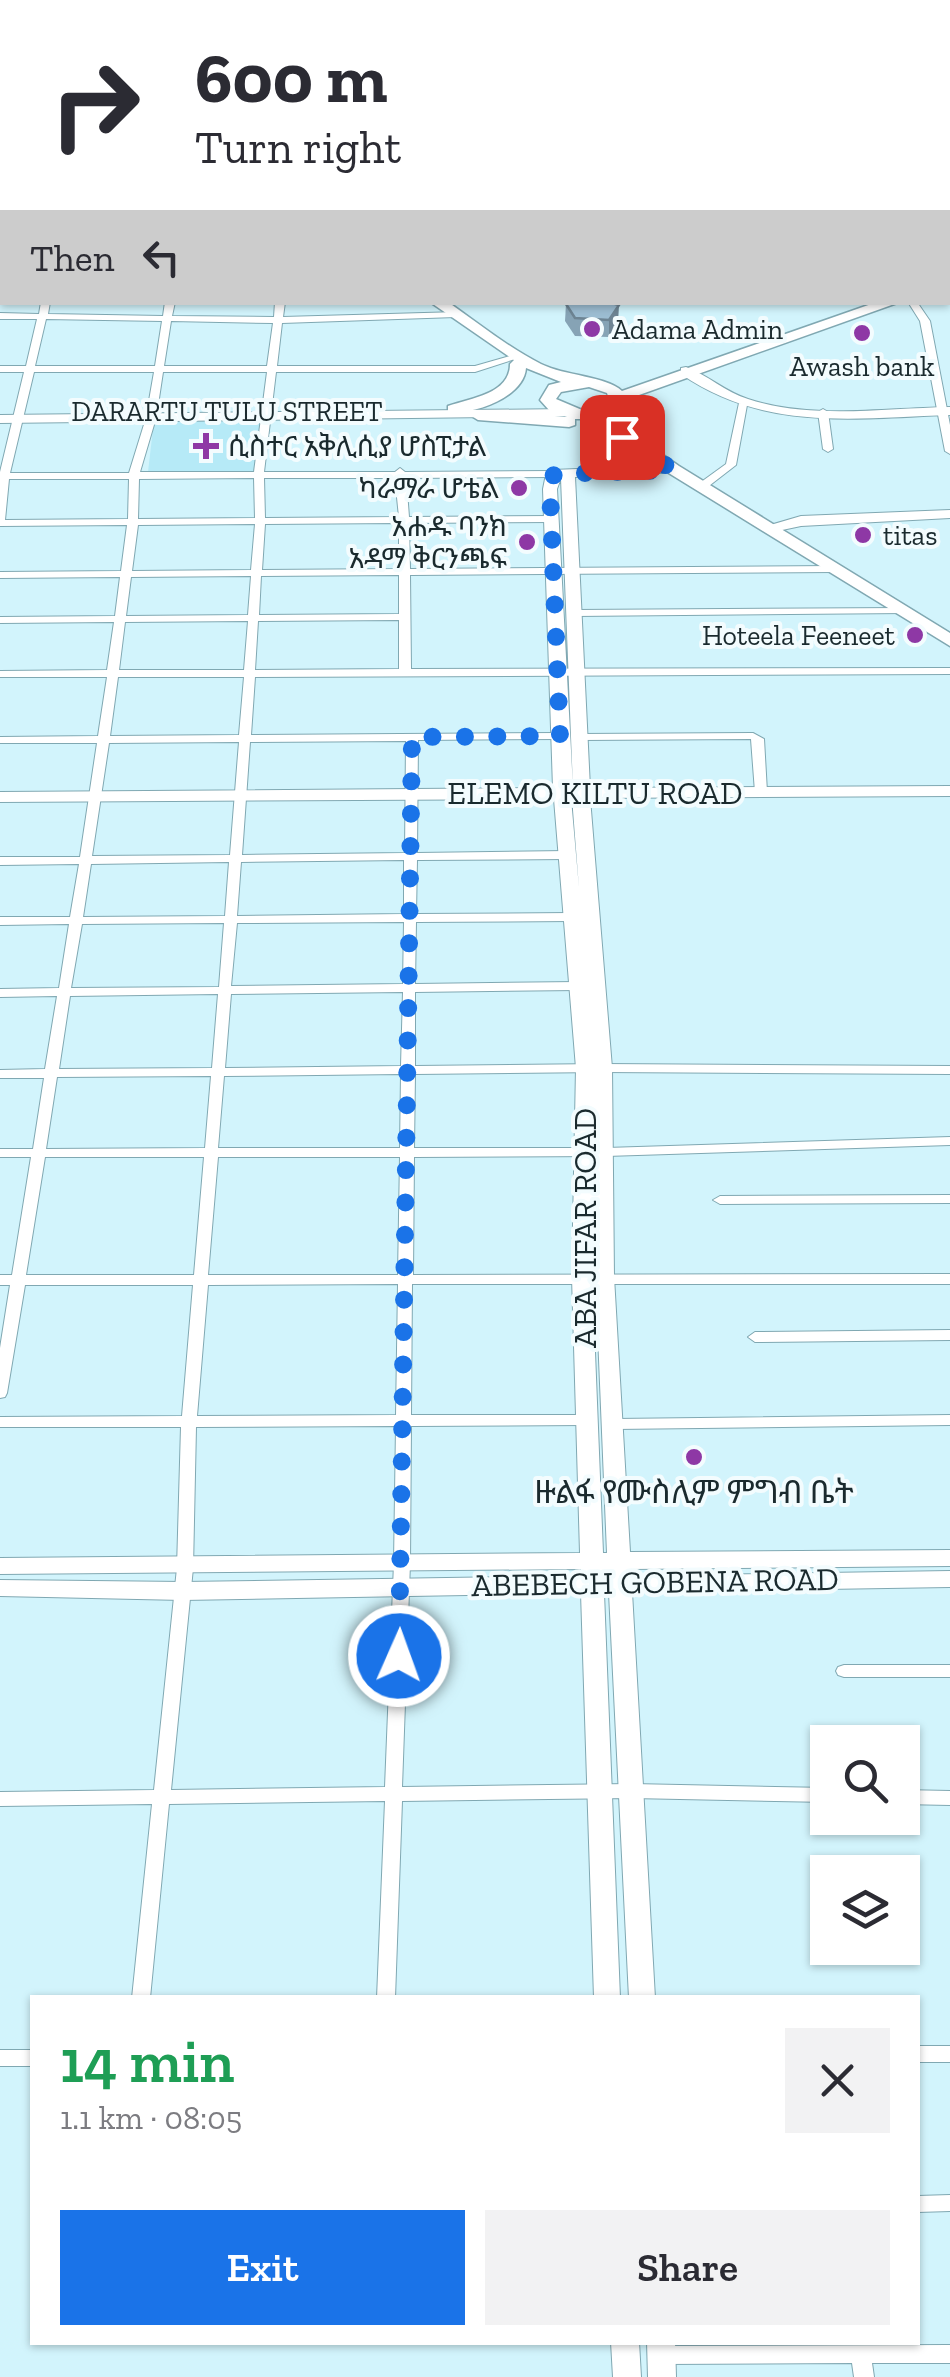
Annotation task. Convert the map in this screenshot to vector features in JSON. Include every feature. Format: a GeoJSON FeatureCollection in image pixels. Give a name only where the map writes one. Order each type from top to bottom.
{"type":"FeatureCollection","features":[{"type":"Feature","properties":{"kind":"main road"},"geometry":{"type":"LineString","coordinates":[[694,366],[862,305]]}},
{"type":"Feature","properties":{"kind":"main road"},"geometry":{"type":"LineString","coordinates":[[447,311],[543,382],[549,396],[569,413],[607,401],[645,382],[884,305]]}},
{"type":"Feature","properties":{"kind":"main road"},"geometry":{"type":"LineString","coordinates":[[447,311],[541,370],[575,382],[607,401],[628,433],[673,470],[708,484]]}},
{"type":"Feature","properties":{"kind":"main road"},"geometry":{"type":"LineString","coordinates":[[454,409],[503,394],[514,384],[514,362]]}},
{"type":"Feature","properties":{"kind":"main road"},"geometry":{"type":"LineString","coordinates":[[541,370],[587,379],[645,382]]}},
{"type":"Feature","properties":{"kind":"main road"},"geometry":{"type":"LineString","coordinates":[[549,396],[575,382]]}},
{"type":"Feature","properties":{"kind":"main road"},"geometry":{"type":"LineString","coordinates":[[628,433],[626,408],[645,382]]}},
{"type":"Feature","properties":{"kind":"main road"},"geometry":{"type":"LineString","coordinates":[[478,415],[554,418],[628,433],[774,526],[950,628]]}},
{"type":"Feature","properties":{"kind":"main road"},"geometry":{"type":"LineString","coordinates":[[774,526],[835,570],[950,641]]}},
{"type":"Feature","properties":{"kind":"street"},"geometry":{"type":"LineString","coordinates":[[45,305],[21,415],[2,476],[0,522],[552,519]]}},
{"type":"Feature","properties":{"kind":"street"},"geometry":{"type":"LineString","coordinates":[[0,1392],[96,796],[133,522],[134,474],[151,415],[170,305]]}},
{"type":"Feature","properties":{"kind":"street"},"geometry":{"type":"LineString","coordinates":[[141,1995],[184,1580],[190,1422],[254,618],[259,473],[280,305]]}},
{"type":"Feature","properties":{"kind":"street"},"geometry":{"type":"LineString","coordinates":[[914,305],[924,321],[947,411],[950,451]]}},
{"type":"Feature","properties":{"kind":"street"},"geometry":{"type":"LineString","coordinates":[[0,316],[278,320],[447,311]]}},
{"type":"Feature","properties":{"kind":"street"},"geometry":{"type":"LineString","coordinates":[[0,370],[475,369],[514,362]]}},
{"type":"Feature","properties":{"kind":"street"},"geometry":{"type":"LineString","coordinates":[[694,366],[706,388],[742,405],[782,412],[947,411]]}},
{"type":"Feature","properties":{"kind":"street","name":"DARARTU TULU STREET"},"geometry":{"type":"LineString","coordinates":[[268,414],[510,408],[549,396]]}},
{"type":"Feature","properties":{"kind":"street"},"geometry":{"type":"LineString","coordinates":[[708,484],[731,465],[737,450],[742,405]]}},
{"type":"Feature","properties":{"kind":"street","name":"DARARTU TULU STREET"},"geometry":{"type":"LineString","coordinates":[[0,411],[21,415],[569,413]]}},
{"type":"Feature","properties":{"kind":"street"},"geometry":{"type":"LineString","coordinates":[[823,412],[828,449]]}},
{"type":"Feature","properties":{"kind":"street","name":"DARARTU TULU STREET"},"geometry":{"type":"LineString","coordinates":[[0,419],[21,415]]}},
{"type":"Feature","properties":{"kind":"street"},"geometry":{"type":"LineString","coordinates":[[2,476],[673,470]]}},
{"type":"Feature","properties":{"kind":"street"},"geometry":{"type":"LineString","coordinates":[[400,471],[405,673]]}},
{"type":"Feature","properties":{"kind":"street","name":"ABA JIFAR ROAD"},"geometry":{"type":"LineString","coordinates":[[561,474],[552,519],[576,613],[568,672]]}},
{"type":"Feature","properties":{"kind":"street","name":"ABA JIFAR ROAD"},"geometry":{"type":"LineString","coordinates":[[561,474],[572,793],[594,1068],[615,1424],[642,1995]]}},
{"type":"Feature","properties":{"kind":"street"},"geometry":{"type":"LineString","coordinates":[[774,526],[950,514]]}},
{"type":"Feature","properties":{"kind":"street"},"geometry":{"type":"LineString","coordinates":[[0,575],[835,570]]}},
{"type":"Feature","properties":{"kind":"street"},"geometry":{"type":"LineString","coordinates":[[576,613],[903,610]]}},
{"type":"Feature","properties":{"kind":"street"},"geometry":{"type":"LineString","coordinates":[[0,620],[405,617]]}},
{"type":"Feature","properties":{"kind":"street"},"geometry":{"type":"LineString","coordinates":[[0,674],[950,671]]}},
{"type":"Feature","properties":{"kind":"street"},"geometry":{"type":"LineString","coordinates":[[0,740],[754,736],[758,739],[761,792]]}},
{"type":"Feature","properties":{"kind":"street"},"geometry":{"type":"LineString","coordinates":[[386,1995],[402,1574],[412,737]]}},
{"type":"Feature","properties":{"kind":"street","name":"ELEMO KILTU ROAD"},"geometry":{"type":"LineString","coordinates":[[0,797],[950,792]]}},
{"type":"Feature","properties":{"kind":"street","name":"ABA JIFAR ROAD"},"geometry":{"type":"LineString","coordinates":[[572,793],[567,855],[571,918],[578,986],[594,1068]]}},
{"type":"Feature","properties":{"kind":"street"},"geometry":{"type":"LineString","coordinates":[[0,861],[567,855]]}},
{"type":"Feature","properties":{"kind":"street"},"geometry":{"type":"LineString","coordinates":[[0,922],[571,918]]}},
{"type":"Feature","properties":{"kind":"street"},"geometry":{"type":"LineString","coordinates":[[0,994],[578,986]]}},
{"type":"Feature","properties":{"kind":"street"},"geometry":{"type":"LineString","coordinates":[[0,1074],[594,1068],[950,1070]]}},
{"type":"Feature","properties":{"kind":"street"},"geometry":{"type":"LineString","coordinates":[[0,1153],[596,1152],[950,1141]]}},
{"type":"Feature","properties":{"kind":"street","name":"ABA JIFAR ROAD"},"geometry":{"type":"LineString","coordinates":[[596,1152],[582,1277],[607,1995]]}},
{"type":"Feature","properties":{"kind":"street"},"geometry":{"type":"LineString","coordinates":[[720,1200],[950,1200]]}},
{"type":"Feature","properties":{"kind":"street"},"geometry":{"type":"LineString","coordinates":[[0,1280],[950,1280]]}},
{"type":"Feature","properties":{"kind":"street"},"geometry":{"type":"LineString","coordinates":[[755,1337],[950,1335]]}},
{"type":"Feature","properties":{"kind":"street"},"geometry":{"type":"LineString","coordinates":[[0,1422],[586,1420]]}},
{"type":"Feature","properties":{"kind":"street"},"geometry":{"type":"LineString","coordinates":[[615,1424],[950,1420]]}},
{"type":"Feature","properties":{"kind":"street","name":"ABEBECH GOBENA ROAD"},"geometry":{"type":"LineString","coordinates":[[622,1571],[950,1558]]}},
{"type":"Feature","properties":{"kind":"street","name":"ABEBECH GOBENA ROAD"},"geometry":{"type":"LineString","coordinates":[[0,1566],[184,1580]]}},
{"type":"Feature","properties":{"kind":"street","name":"ABEBECH GOBENA ROAD"},"geometry":{"type":"LineString","coordinates":[[0,1588],[592,1571],[950,1579]]}},
{"type":"Feature","properties":{"kind":"street"},"geometry":{"type":"LineString","coordinates":[[844,1672],[950,1671]]}},
{"type":"Feature","properties":{"kind":"street"},"geometry":{"type":"LineString","coordinates":[[0,1799],[632,1791],[810,1796]]}},
{"type":"Feature","properties":{"kind":"street"},"geometry":{"type":"LineString","coordinates":[[920,1797],[950,1798]]}},
{"type":"Feature","properties":{"kind":"street"},"geometry":{"type":"LineString","coordinates":[[920,2054],[950,2054]]}},
{"type":"Feature","properties":{"kind":"street"},"geometry":{"type":"LineString","coordinates":[[0,2058],[30,2058]]}},
{"type":"Feature","properties":{"kind":"street"},"geometry":{"type":"LineString","coordinates":[[920,2204],[950,2203]]}},
{"type":"Feature","properties":{"kind":"street"},"geometry":{"type":"LineString","coordinates":[[625,2345],[627,2377]]}},
{"type":"Feature","properties":{"kind":"street"},"geometry":{"type":"LineString","coordinates":[[860,2354],[864,2377]]}},
{"type":"Feature","properties":{"kind":"street"},"geometry":{"type":"LineString","coordinates":[[662,2358],[950,2354]]}},
{"type":"Feature","properties":{"kind":"shaded area","name":"ሲስተር አቅሊሲያ ሆስፒታል"},"geometry":{"type":"Polygon","coordinates":[[[154,420],[262,420],[260,471],[148,472],[154,420]]]}},
{"type":"Feature","properties":{"kind":"building"},"geometry":{"type":"Polygon","coordinates":[[[567,305],[619,305],[609,320],[575,318],[567,305]]]}},
{"type":"Feature","properties":{"kind":"place","name":"Adama Admin"},"geometry":{"type":"Point","coordinates":[592,329]}},
{"type":"Feature","properties":{"kind":"place","name":"Awash bank"},"geometry":{"type":"Point","coordinates":[862,333]}},
{"type":"Feature","properties":{"kind":"place","name":"ሲስተር አቅሊሲያ ሆስፒታል"},"geometry":{"type":"Point","coordinates":[206,446]}},
{"type":"Feature","properties":{"kind":"place","name":"ካራማራ ሆቴል"},"geometry":{"type":"Point","coordinates":[519,488]}},
{"type":"Feature","properties":{"kind":"place","name":"titas"},"geometry":{"type":"Point","coordinates":[863,535]}},
{"type":"Feature","properties":{"kind":"place","name":"አሐዱ ባንክ አዳማ ቅርንጫፍ"},"geometry":{"type":"Point","coordinates":[527,542]}},
{"type":"Feature","properties":{"kind":"place","name":"Hoteela Feeneet"},"geometry":{"type":"Point","coordinates":[915,635]}},
{"type":"Feature","properties":{"kind":"place","name":"ዙልፋ የሙስሊም ምግብ ቤት"},"geometry":{"type":"Point","coordinates":[694,1457]}},
{"type":"Feature","properties":{"kind":"route"},"geometry":{"type":"LineString","coordinates":[[399,1656],[412,737],[560,736],[550,489],[554,474],[673,470],[622,437]]}}]}
